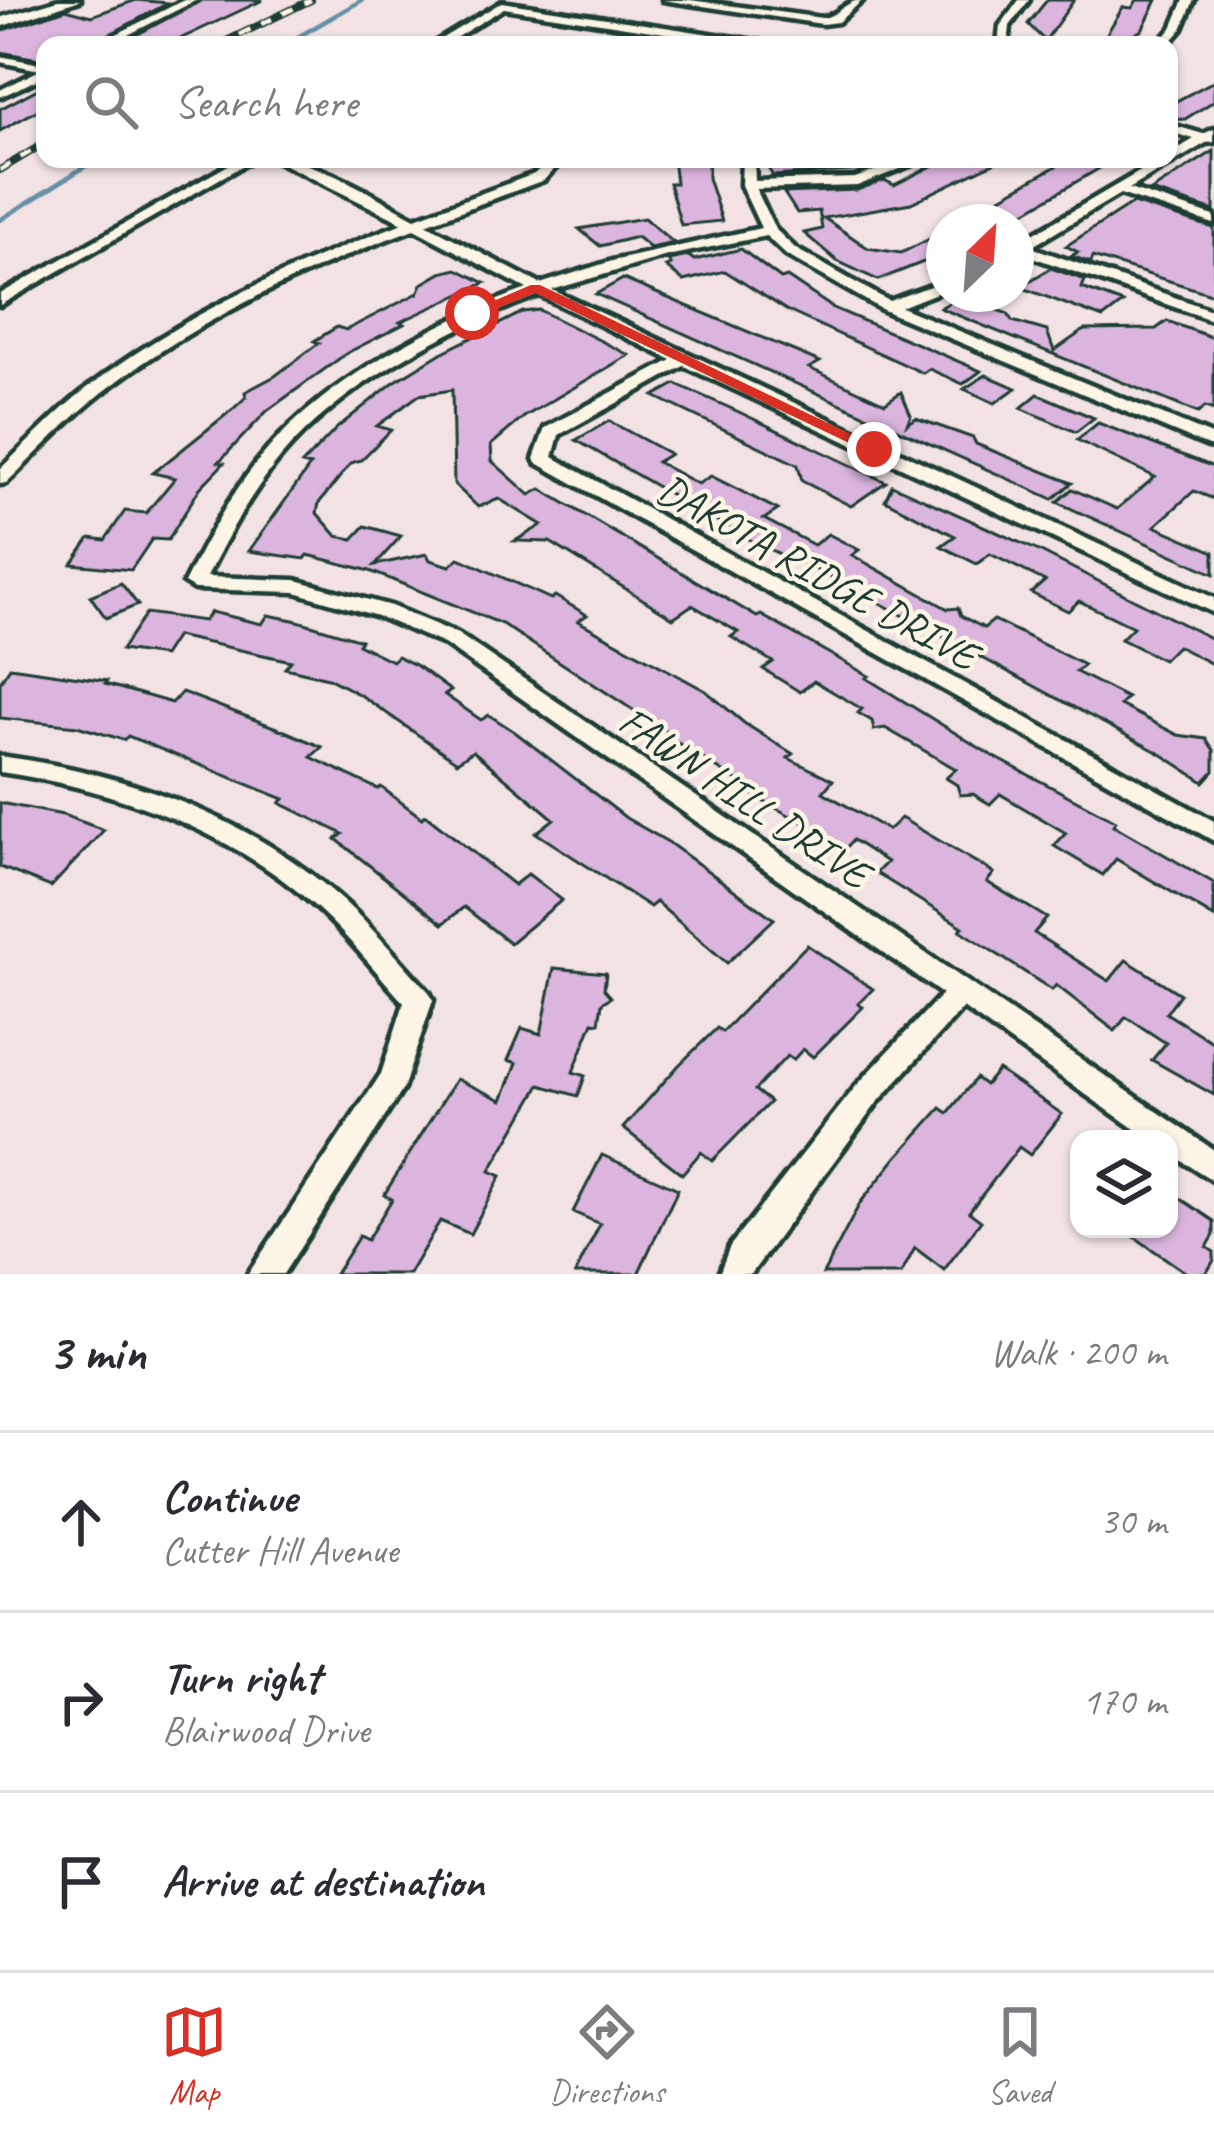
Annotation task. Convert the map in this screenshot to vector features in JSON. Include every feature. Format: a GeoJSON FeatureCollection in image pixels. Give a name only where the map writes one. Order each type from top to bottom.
{"type":"FeatureCollection","features":[{"type":"Feature","properties":{"kind":"street"},"geometry":{"type":"LineString","coordinates":[[0,23],[74,0]]}},
{"type":"Feature","properties":{"kind":"street"},"geometry":{"type":"LineString","coordinates":[[118,36],[191,0]]}},
{"type":"Feature","properties":{"kind":"street"},"geometry":{"type":"LineString","coordinates":[[668,0],[822,21],[834,20],[858,0]]}},
{"type":"Feature","properties":{"kind":"street"},"geometry":{"type":"LineString","coordinates":[[1004,36],[1005,26],[1024,0]]}},
{"type":"Feature","properties":{"kind":"street"},"geometry":{"type":"LineString","coordinates":[[1170,36],[1189,0]]}},
{"type":"Feature","properties":{"kind":"street"},"geometry":{"type":"LineString","coordinates":[[451,36],[502,5],[719,36]]}},
{"type":"Feature","properties":{"kind":"street"},"geometry":{"type":"LineString","coordinates":[[0,59],[36,68]]}},
{"type":"Feature","properties":{"kind":"street"},"geometry":{"type":"LineString","coordinates":[[0,94],[36,75]]}},
{"type":"Feature","properties":{"kind":"street"},"geometry":{"type":"LineString","coordinates":[[1178,130],[1211,138]]}},
{"type":"Feature","properties":{"kind":"street"},"geometry":{"type":"LineString","coordinates":[[1178,157],[1211,138]]}},
{"type":"Feature","properties":{"kind":"street"},"geometry":{"type":"LineString","coordinates":[[0,300],[232,168]]}},
{"type":"Feature","properties":{"kind":"street"},"geometry":{"type":"LineString","coordinates":[[306,168],[684,360],[1214,606]]}},
{"type":"Feature","properties":{"kind":"street"},"geometry":{"type":"LineString","coordinates":[[0,479],[93,391],[176,333],[271,281],[409,222],[539,177],[548,168]]}},
{"type":"Feature","properties":{"kind":"street"},"geometry":{"type":"LineString","coordinates":[[748,168],[748,185],[769,231],[791,252],[889,307],[1214,442]]}},
{"type":"Feature","properties":{"kind":"street"},"geometry":{"type":"LineString","coordinates":[[748,185],[857,182],[895,168]]}},
{"type":"Feature","properties":{"kind":"street"},"geometry":{"type":"LineString","coordinates":[[1034,240],[1158,168]]}},
{"type":"Feature","properties":{"kind":"street"},"geometry":{"type":"LineString","coordinates":[[1120,190],[1214,220]]}},
{"type":"Feature","properties":{"kind":"street"},"geometry":{"type":"LineString","coordinates":[[536,288],[664,250],[769,231]]}},
{"type":"Feature","properties":{"kind":"street"},"geometry":{"type":"LineString","coordinates":[[1034,254],[1214,316]]}},
{"type":"Feature","properties":{"kind":"street","name":"FAWN HILL DRIVE"},"geometry":{"type":"LineString","coordinates":[[536,288],[472,313],[413,347],[346,389],[311,419],[277,450],[219,533],[194,583],[296,586],[384,611],[451,639],[1214,1167]]}},
{"type":"Feature","properties":{"kind":"street"},"geometry":{"type":"LineString","coordinates":[[889,307],[926,292]]}},
{"type":"Feature","properties":{"kind":"street","name":"DAKOTA RIDGE DRIVE"},"geometry":{"type":"LineString","coordinates":[[684,360],[551,432],[543,459],[1214,832]]}},
{"type":"Feature","properties":{"kind":"street"},"geometry":{"type":"LineString","coordinates":[[0,764],[39,768],[190,812],[312,889],[419,1000],[393,1080],[264,1274]]}},
{"type":"Feature","properties":{"kind":"street"},"geometry":{"type":"LineString","coordinates":[[735,1274],[741,1257],[867,1094],[961,992]]}},
{"type":"Feature","properties":{"kind":"building"},"geometry":{"type":"Polygon","coordinates":[[[136,0],[168,3],[108,36],[36,36],[36,59],[0,52],[0,31],[66,9],[92,16],[136,0]]]}},
{"type":"Feature","properties":{"kind":"building"},"geometry":{"type":"Polygon","coordinates":[[[201,0],[263,0],[186,36],[135,36],[201,0]]]}},
{"type":"Feature","properties":{"kind":"building"},"geometry":{"type":"Polygon","coordinates":[[[1047,0],[1074,0],[1049,36],[1040,36],[1028,24],[1047,0]]]}},
{"type":"Feature","properties":{"kind":"building"},"geometry":{"type":"Polygon","coordinates":[[[1137,0],[1157,0],[1142,30],[1132,36],[1106,35],[1123,7],[1132,8],[1137,0]]]}},
{"type":"Feature","properties":{"kind":"building"},"geometry":{"type":"Polygon","coordinates":[[[1214,81],[1214,101],[1185,119],[1178,119],[1178,100],[1214,81]]]}},
{"type":"Feature","properties":{"kind":"building"},"geometry":{"type":"Polygon","coordinates":[[[36,90],[36,111],[0,131],[0,109],[36,90]]]}},
{"type":"Feature","properties":{"kind":"building"},"geometry":{"type":"Polygon","coordinates":[[[1214,151],[1214,211],[1151,191],[1214,151]]]}},
{"type":"Feature","properties":{"kind":"building"},"geometry":{"type":"Polygon","coordinates":[[[674,168],[708,168],[722,221],[681,225],[669,183],[676,183],[674,168]]]}},
{"type":"Feature","properties":{"kind":"building"},"geometry":{"type":"Polygon","coordinates":[[[768,168],[864,170],[773,176],[768,168]]]}},
{"type":"Feature","properties":{"kind":"building"},"geometry":{"type":"Polygon","coordinates":[[[928,168],[983,168],[911,203],[824,218],[868,248],[901,253],[926,241],[926,261],[878,280],[837,261],[804,233],[822,229],[819,211],[797,213],[784,193],[857,190],[884,180],[894,185],[928,168]]]}},
{"type":"Feature","properties":{"kind":"building"},"geometry":{"type":"Polygon","coordinates":[[[1053,168],[1100,168],[1034,207],[988,204],[1053,168]]]}},
{"type":"Feature","properties":{"kind":"building"},"geometry":{"type":"Polygon","coordinates":[[[1133,203],[1214,228],[1214,295],[1093,257],[1091,263],[1071,256],[1078,252],[1066,246],[1133,203]]]}},
{"type":"Feature","properties":{"kind":"building"},"geometry":{"type":"Polygon","coordinates":[[[644,218],[674,243],[650,248],[637,237],[600,246],[579,229],[644,218]]]}},
{"type":"Feature","properties":{"kind":"building"},"geometry":{"type":"Polygon","coordinates":[[[741,249],[781,279],[787,277],[833,308],[981,371],[963,384],[929,369],[923,373],[786,310],[725,271],[683,281],[666,267],[671,265],[668,260],[689,256],[694,260],[741,249]]]}},
{"type":"Feature","properties":{"kind":"building"},"geometry":{"type":"Polygon","coordinates":[[[1051,268],[1085,280],[1082,288],[1123,303],[1103,318],[1034,292],[1034,278],[1051,268]]]}},
{"type":"Feature","properties":{"kind":"building"},"geometry":{"type":"Polygon","coordinates":[[[457,269],[485,283],[400,322],[404,324],[347,353],[267,411],[219,462],[224,463],[200,488],[168,540],[152,539],[131,570],[72,564],[90,538],[105,540],[125,511],[146,513],[175,478],[153,473],[233,409],[246,397],[245,392],[275,376],[337,327],[346,330],[418,293],[422,284],[441,273],[457,269]]]}},
{"type":"Feature","properties":{"kind":"building"},"geometry":{"type":"Polygon","coordinates":[[[623,279],[820,362],[809,368],[885,403],[901,392],[911,415],[907,424],[916,418],[973,438],[976,444],[1072,483],[1053,499],[596,294],[623,279]]]}},
{"type":"Feature","properties":{"kind":"building"},"geometry":{"type":"Polygon","coordinates":[[[539,310],[629,355],[524,417],[491,445],[492,461],[530,495],[541,489],[757,617],[761,615],[869,676],[866,678],[991,755],[1116,821],[1113,825],[1214,883],[1214,917],[1116,859],[1103,875],[1054,846],[1066,833],[1000,794],[990,804],[973,794],[960,795],[957,785],[946,778],[956,769],[885,728],[874,730],[872,721],[858,713],[862,709],[814,681],[800,692],[763,669],[773,662],[731,637],[738,632],[692,605],[673,618],[550,542],[515,541],[542,525],[499,499],[478,507],[454,484],[452,390],[419,395],[377,426],[391,430],[361,460],[351,463],[319,503],[317,513],[337,536],[353,539],[365,526],[401,536],[375,565],[427,554],[430,560],[450,566],[459,558],[551,599],[555,596],[587,615],[578,621],[706,691],[744,723],[793,754],[788,758],[833,780],[823,792],[888,830],[901,818],[994,873],[987,882],[1047,918],[1034,933],[1109,981],[1126,960],[1180,994],[1166,1013],[1214,1043],[1214,1095],[1152,1060],[1166,1043],[1126,1017],[1115,1031],[1056,985],[1052,990],[876,873],[887,862],[853,840],[842,852],[817,836],[821,832],[755,797],[758,794],[502,624],[370,571],[308,555],[305,559],[249,551],[310,466],[302,464],[338,427],[394,382],[441,353],[523,312],[539,310]]]}},
{"type":"Feature","properties":{"kind":"building"},"geometry":{"type":"Polygon","coordinates":[[[950,312],[1003,312],[1012,321],[1047,331],[1054,351],[1084,330],[1156,329],[1167,321],[1214,338],[1214,410],[1205,407],[1198,413],[950,312]]]}},
{"type":"Feature","properties":{"kind":"building"},"geometry":{"type":"Polygon","coordinates":[[[986,375],[1016,388],[995,403],[964,389],[986,375]]]}},
{"type":"Feature","properties":{"kind":"building"},"geometry":{"type":"Polygon","coordinates":[[[676,384],[886,482],[851,506],[802,481],[798,465],[654,396],[676,384]]]}},
{"type":"Feature","properties":{"kind":"building"},"geometry":{"type":"Polygon","coordinates":[[[1038,394],[1094,418],[1076,432],[1021,408],[1038,394]]]}},
{"type":"Feature","properties":{"kind":"building"},"geometry":{"type":"Polygon","coordinates":[[[609,421],[670,454],[657,462],[698,484],[711,476],[778,510],[764,519],[814,545],[828,534],[859,550],[852,555],[948,609],[958,608],[961,616],[984,628],[994,620],[1084,665],[1076,672],[1127,698],[1120,705],[1178,735],[1206,739],[1214,750],[1214,771],[1204,782],[1161,754],[826,574],[759,545],[576,440],[609,421]]]}},
{"type":"Feature","properties":{"kind":"building"},"geometry":{"type":"Polygon","coordinates":[[[1098,423],[1214,467],[1214,499],[1194,491],[1155,526],[1214,552],[1214,574],[1057,502],[1072,489],[1117,509],[1155,477],[1077,440],[1098,423]]]}},
{"type":"Feature","properties":{"kind":"building"},"geometry":{"type":"Polygon","coordinates":[[[892,485],[1041,552],[1214,640],[1214,665],[1177,646],[1163,660],[1121,639],[1133,627],[1079,601],[1068,611],[1031,593],[1045,581],[990,554],[977,564],[941,546],[955,536],[885,500],[892,485]]]}},
{"type":"Feature","properties":{"kind":"building"},"geometry":{"type":"Polygon","coordinates":[[[121,583],[138,605],[106,618],[90,596],[121,583]]]}},
{"type":"Feature","properties":{"kind":"building"},"geometry":{"type":"Polygon","coordinates":[[[211,612],[262,624],[268,615],[298,621],[361,640],[358,644],[392,661],[397,656],[417,666],[451,691],[445,695],[481,720],[489,715],[515,732],[626,818],[668,842],[774,919],[727,963],[656,902],[650,907],[536,833],[554,819],[473,751],[457,762],[362,696],[328,678],[285,668],[291,661],[176,636],[163,656],[121,650],[146,613],[204,621],[211,612]]]}},
{"type":"Feature","properties":{"kind":"building"},"geometry":{"type":"Polygon","coordinates":[[[10,667],[107,681],[105,684],[172,703],[182,692],[287,732],[322,747],[311,757],[381,787],[422,818],[426,815],[514,885],[528,874],[562,900],[510,943],[464,907],[443,924],[336,839],[343,834],[280,803],[284,799],[128,736],[124,740],[77,726],[0,718],[0,682],[10,667]]]}},
{"type":"Feature","properties":{"kind":"building"},"geometry":{"type":"Polygon","coordinates":[[[0,803],[63,815],[104,830],[51,887],[0,867],[0,803]]]}},
{"type":"Feature","properties":{"kind":"building"},"geometry":{"type":"Polygon","coordinates":[[[807,945],[873,989],[858,1004],[863,1007],[813,1057],[803,1049],[793,1060],[787,1056],[755,1090],[770,1102],[712,1161],[701,1152],[682,1174],[623,1128],[679,1065],[717,1028],[722,1032],[807,945]]]}},
{"type":"Feature","properties":{"kind":"building"},"geometry":{"type":"Polygon","coordinates":[[[554,968],[606,973],[604,989],[611,997],[602,1003],[599,1023],[593,1022],[573,1072],[585,1076],[578,1096],[540,1085],[490,1171],[501,1176],[470,1234],[440,1221],[409,1274],[335,1274],[359,1236],[367,1240],[392,1199],[384,1195],[456,1079],[502,1100],[517,1063],[508,1060],[522,1028],[541,1034],[554,968]]]}},
{"type":"Feature","properties":{"kind":"building"},"geometry":{"type":"Polygon","coordinates":[[[998,1070],[1062,1114],[1030,1155],[1019,1147],[969,1212],[981,1221],[944,1270],[915,1248],[901,1274],[823,1274],[860,1203],[897,1157],[941,1108],[948,1113],[976,1078],[985,1085],[998,1070]]]}},
{"type":"Feature","properties":{"kind":"building"},"geometry":{"type":"Polygon","coordinates":[[[602,1155],[678,1189],[638,1274],[575,1274],[600,1224],[573,1212],[602,1155]]]}},
{"type":"Feature","properties":{"kind":"building"},"geometry":{"type":"Polygon","coordinates":[[[1178,1197],[1214,1221],[1214,1235],[1207,1247],[1214,1252],[1214,1260],[1206,1274],[1188,1274],[1136,1238],[1178,1238],[1178,1197]]]}},
{"type":"Feature","properties":{"kind":"waterway"},"geometry":{"type":"LineString","coordinates":[[300,36],[362,0]]}},
{"type":"Feature","properties":{"kind":"waterway"},"geometry":{"type":"LineString","coordinates":[[0,220],[83,168]]}},
{"type":"Feature","properties":{"kind":"railway"},"geometry":{"type":"LineString","coordinates":[[237,36],[311,0]]}},
{"type":"Feature","properties":{"kind":"railway"},"geometry":{"type":"LineString","coordinates":[[0,170],[36,148]]}},
{"type":"Feature","properties":{"kind":"route"},"geometry":{"type":"LineString","coordinates":[[472,313],[536,288],[874,449]]}}]}
